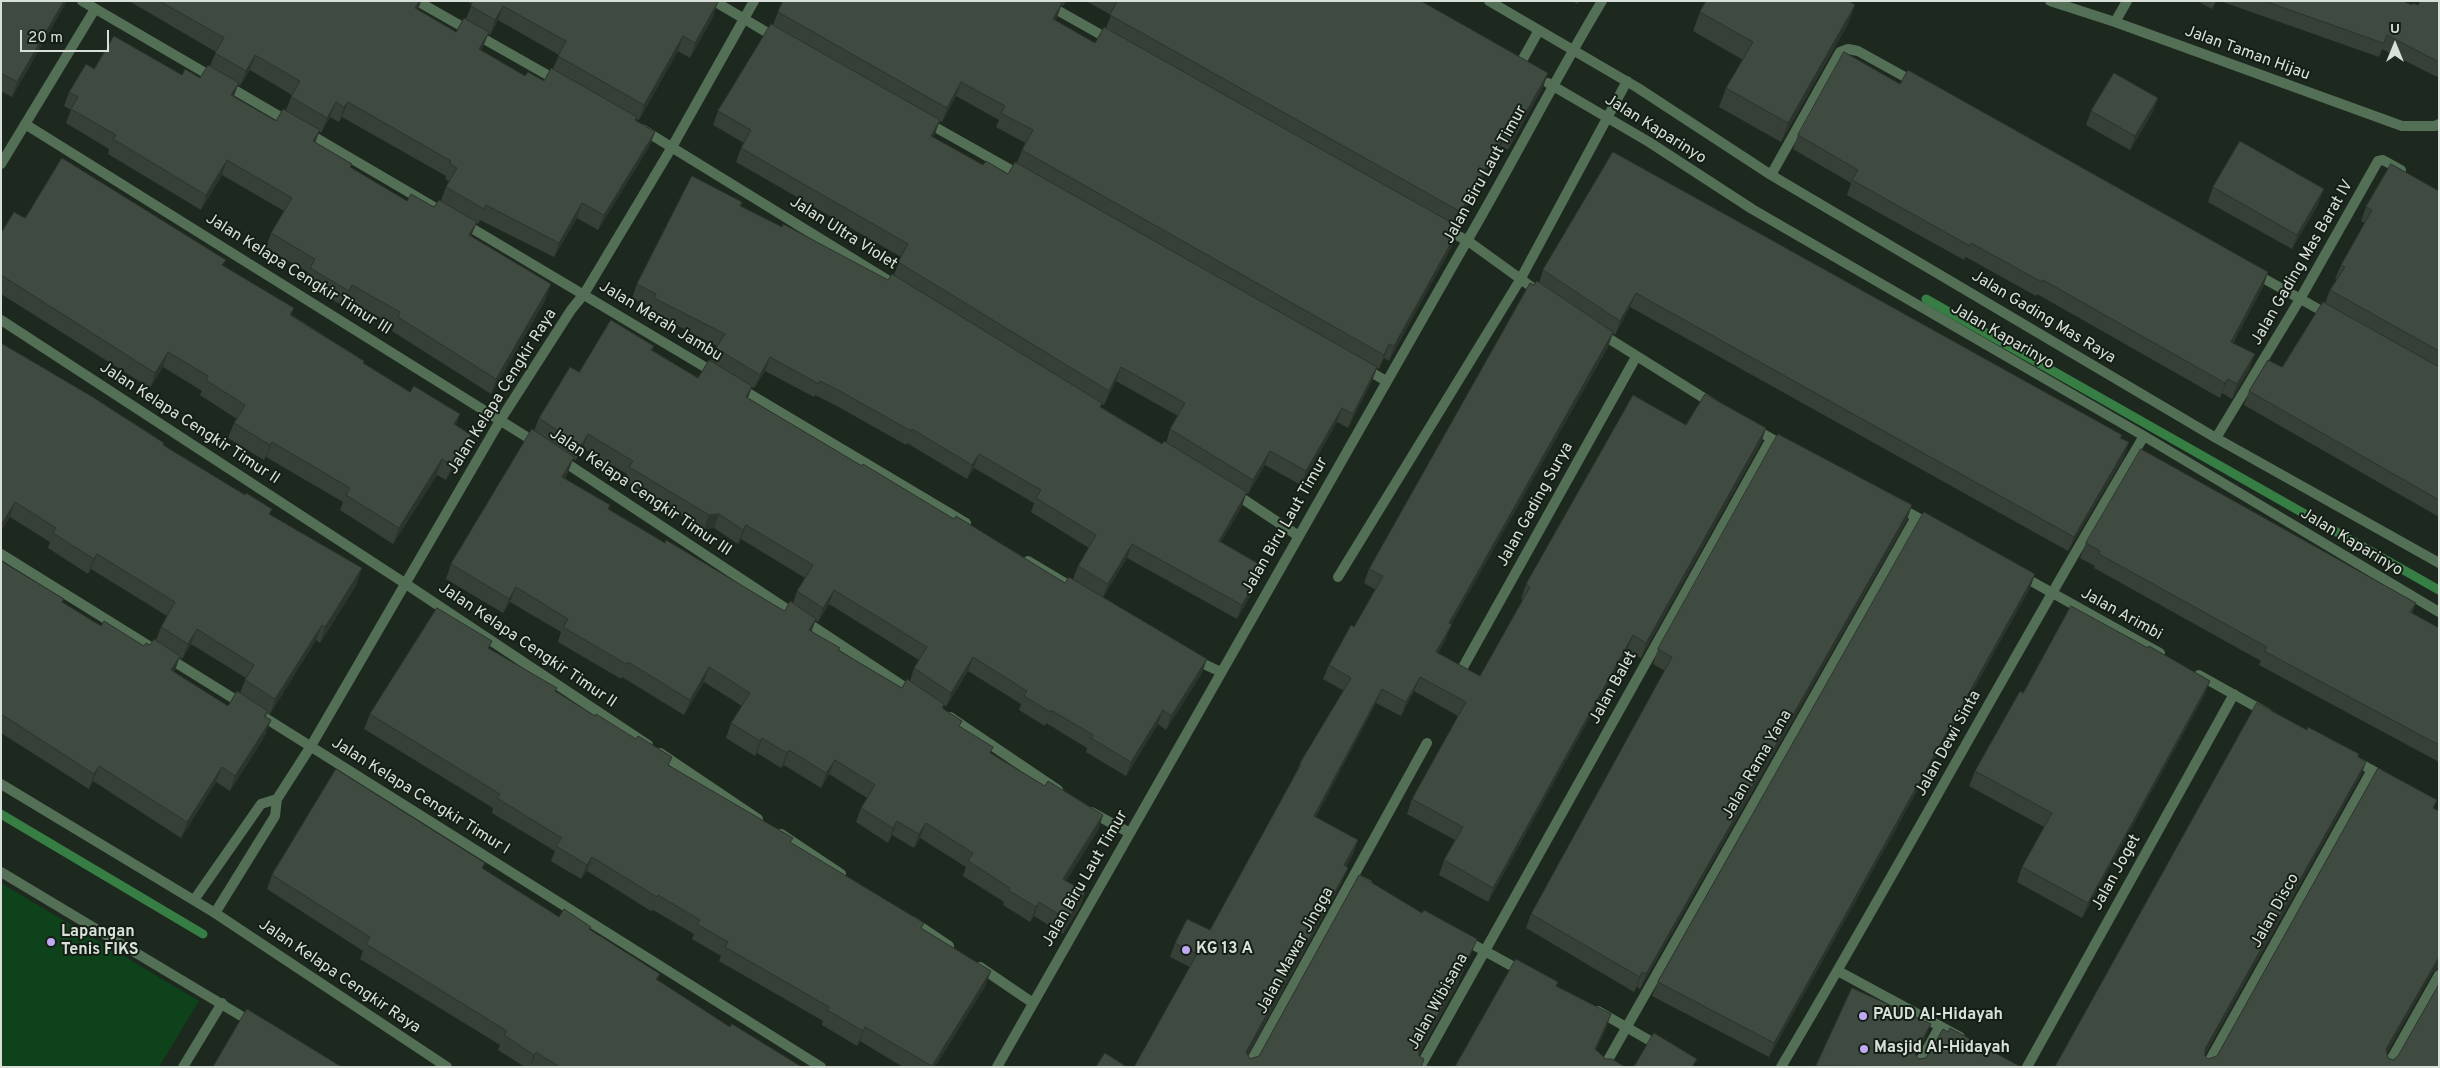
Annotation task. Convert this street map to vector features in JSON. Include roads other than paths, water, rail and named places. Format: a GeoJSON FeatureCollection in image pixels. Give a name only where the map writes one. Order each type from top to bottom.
{"type":"FeatureCollection","features":[{"type":"Feature","properties":{"kind":"street","name":"Jalan Merah Jambu"},"geometry":{"type":"LineString","coordinates":[[82,1],[584,294],[977,530]]}},
{"type":"Feature","properties":{"kind":"street"},"geometry":{"type":"LineString","coordinates":[[417,1],[570,89]]}},
{"type":"Feature","properties":{"kind":"street"},"geometry":{"type":"LineString","coordinates":[[714,1],[786,44]]}},
{"type":"Feature","properties":{"kind":"street","name":"Jalan Kelapa Cengkir Raya"},"geometry":{"type":"LineString","coordinates":[[215,913],[275,816],[277,798],[311,746],[501,419],[571,310],[584,294],[672,147],[754,1]]}},
{"type":"Feature","properties":{"kind":"street"},"geometry":{"type":"LineString","coordinates":[[1040,1],[1119,45]]}},
{"type":"Feature","properties":{"kind":"street","name":"Jalan Gading Mas Raya"},"geometry":{"type":"LineString","coordinates":[[1489,1],[1571,47],[1638,88],[1771,175],[2216,438],[2439,563]]}},
{"type":"Feature","properties":{"kind":"street","name":"Jalan Biru Laut Timur"},"geometry":{"type":"LineString","coordinates":[[997,1067],[1297,535],[1386,381],[1472,245],[1557,87],[1571,47],[1602,1]]}},
{"type":"Feature","properties":{"kind":"street","name":"Jalan Taman Hijau"},"geometry":{"type":"LineString","coordinates":[[2050,1],[2115,22],[2402,126],[2437,125]]}},
{"type":"Feature","properties":{"kind":"street"},"geometry":{"type":"LineString","coordinates":[[2115,22],[2127,1]]}},
{"type":"Feature","properties":{"kind":"street"},"geometry":{"type":"LineString","coordinates":[[1,164],[95,9]]}},
{"type":"Feature","properties":{"kind":"street","name":"Jalan Kaparinyo"},"geometry":{"type":"LineString","coordinates":[[1539,30],[1523,69],[1557,87],[1752,209],[2144,436],[2439,612]]}},
{"type":"Feature","properties":{"kind":"street"},"geometry":{"type":"LineString","coordinates":[[1771,175],[1840,52],[1848,49],[1858,51],[1920,85]]}},
{"type":"Feature","properties":{"kind":"street"},"geometry":{"type":"LineString","coordinates":[[1338,577],[1516,277],[1602,115],[1624,80]]}},
{"type":"Feature","properties":{"kind":"street"},"geometry":{"type":"LineString","coordinates":[[916,116],[1028,179]]}},
{"type":"Feature","properties":{"kind":"street","name":"Jalan Ultra Violet"},"geometry":{"type":"LineString","coordinates":[[630,122],[902,288]]}},
{"type":"Feature","properties":{"kind":"street","name":"Jalan Kelapa Cengkir Timur III"},"geometry":{"type":"LineString","coordinates":[[26,124],[501,419],[924,700]]}},
{"type":"Feature","properties":{"kind":"street","name":"Jalan Gading Mas Barat IV"},"geometry":{"type":"LineString","coordinates":[[2216,438],[2300,299],[2378,161],[2383,160],[2408,175]]}},
{"type":"Feature","properties":{"kind":"street"},"geometry":{"type":"LineString","coordinates":[[1439,226],[1472,245],[1553,302]]}},
{"type":"Feature","properties":{"kind":"street"},"geometry":{"type":"LineString","coordinates":[[2248,270],[2335,318]]}},
{"type":"Feature","properties":{"kind":"street","name":"Jalan Kelapa Cengkir Timur II"},"geometry":{"type":"LineString","coordinates":[[1,320],[406,584],[850,880]]}},
{"type":"Feature","properties":{"kind":"street"},"geometry":{"type":"LineString","coordinates":[[1594,330],[1722,410]]}},
{"type":"Feature","properties":{"kind":"street","name":"Jalan Gading Surya"},"geometry":{"type":"LineString","coordinates":[[1462,669],[1636,357]]}},
{"type":"Feature","properties":{"kind":"street"},"geometry":{"type":"LineString","coordinates":[[1355,363],[1386,381]]}},
{"type":"Feature","properties":{"kind":"street"},"geometry":{"type":"LineString","coordinates":[[1746,425],[1796,453]]}},
{"type":"Feature","properties":{"kind":"street","name":"Jalan Dewi Sinta"},"geometry":{"type":"LineString","coordinates":[[1781,1067],[1838,971],[2051,593],[2144,436]]}},
{"type":"Feature","properties":{"kind":"street","name":"Jalan Balet"},"geometry":{"type":"LineString","coordinates":[[1484,951],[1771,439]]}},
{"type":"Feature","properties":{"kind":"street"},"geometry":{"type":"LineString","coordinates":[[1224,488],[1297,535]]}},
{"type":"Feature","properties":{"kind":"street"},"geometry":{"type":"LineString","coordinates":[[1890,503],[1941,531]]}},
{"type":"Feature","properties":{"kind":"street","name":"Jalan Rama Yana"},"geometry":{"type":"LineString","coordinates":[[1604,1067],[1916,517]]}},
{"type":"Feature","properties":{"kind":"street","name":"Jalan Kelapa Cengkir Timur I"},"geometry":{"type":"LineString","coordinates":[[1,554],[311,746],[821,1067]]}},
{"type":"Feature","properties":{"kind":"street"},"geometry":{"type":"LineString","coordinates":[[1019,556],[1088,596]]}},
{"type":"Feature","properties":{"kind":"street","name":"Jalan Arimbi"},"geometry":{"type":"LineString","coordinates":[[2009,569],[2173,661]]}},
{"type":"Feature","properties":{"kind":"street"},"geometry":{"type":"LineString","coordinates":[[1182,653],[1221,672]]}},
{"type":"Feature","properties":{"kind":"street"},"geometry":{"type":"LineString","coordinates":[[2190,670],[2277,718]]}},
{"type":"Feature","properties":{"kind":"street","name":"Jalan Joget"},"geometry":{"type":"LineString","coordinates":[[2027,1067],[2234,694]]}},
{"type":"Feature","properties":{"kind":"street"},"geometry":{"type":"LineString","coordinates":[[941,712],[1065,794]]}},
{"type":"Feature","properties":{"kind":"street"},"geometry":{"type":"LineString","coordinates":[[1353,877],[1427,743]]}},
{"type":"Feature","properties":{"kind":"street"},"geometry":{"type":"LineString","coordinates":[[2346,756],[2397,784]]}},
{"type":"Feature","properties":{"kind":"street","name":"Jalan Disco"},"geometry":{"type":"LineString","coordinates":[[2206,1067],[2372,770]]}},
{"type":"Feature","properties":{"kind":"street","name":"Jalan Kelapa Cengkir Raya"},"geometry":{"type":"LineString","coordinates":[[1,784],[215,913],[447,1067]]}},
{"type":"Feature","properties":{"kind":"street","name":"Jalan Kelapa Cengkir Raya"},"geometry":{"type":"LineString","coordinates":[[194,900],[261,804],[277,798]]}},
{"type":"Feature","properties":{"kind":"street"},"geometry":{"type":"LineString","coordinates":[[1082,805],[1130,833]]}},
{"type":"Feature","properties":{"kind":"street"},"geometry":{"type":"LineString","coordinates":[[1,872],[263,1029]]}},
{"type":"Feature","properties":{"kind":"street","name":"Jalan Mawar Jingga"},"geometry":{"type":"LineString","coordinates":[[1248,1067],[1353,877],[1376,888]]}},
{"type":"Feature","properties":{"kind":"street"},"geometry":{"type":"LineString","coordinates":[[899,912],[956,951]]}},
{"type":"Feature","properties":{"kind":"street"},"geometry":{"type":"LineString","coordinates":[[1450,931],[1534,978]]}},
{"type":"Feature","properties":{"kind":"street","name":"Jalan Wibisana"},"geometry":{"type":"LineString","coordinates":[[1420,1067],[1484,951]]}},
{"type":"Feature","properties":{"kind":"street"},"geometry":{"type":"LineString","coordinates":[[973,962],[1033,1003]]}},
{"type":"Feature","properties":{"kind":"street"},"geometry":{"type":"LineString","coordinates":[[1838,971],[1966,1040]]}},
{"type":"Feature","properties":{"kind":"street"},"geometry":{"type":"LineString","coordinates":[[2387,1067],[2439,975]]}},
{"type":"Feature","properties":{"kind":"street"},"geometry":{"type":"LineString","coordinates":[[183,1067],[222,1003]]}},
{"type":"Feature","properties":{"kind":"street"},"geometry":{"type":"LineString","coordinates":[[1585,1005],[1669,1052]]}},
{"type":"Feature","properties":{"kind":"street"},"geometry":{"type":"LineString","coordinates":[[1917,1067],[1940,1026]]}},
{"type":"Feature","properties":{"kind":"waterway"},"geometry":{"type":"LineString","coordinates":[[1926,299],[2439,590]]}},
{"type":"Feature","properties":{"kind":"waterway"},"geometry":{"type":"LineString","coordinates":[[1,814],[203,934]]}},
{"type":"Feature","properties":{"kind":"place","name":"Lapangan Tenis FIKS"},"geometry":{"type":"Point","coordinates":[51,942]}},
{"type":"Feature","properties":{"kind":"place","name":"KG 13 A"},"geometry":{"type":"Point","coordinates":[1186,950]}},
{"type":"Feature","properties":{"kind":"place","name":"PAUD Al-Hidayah"},"geometry":{"type":"Point","coordinates":[1863,1016]}},
{"type":"Feature","properties":{"kind":"place","name":"Masjid Al-Hidayah"},"geometry":{"type":"Point","coordinates":[1864,1049]}}]}
